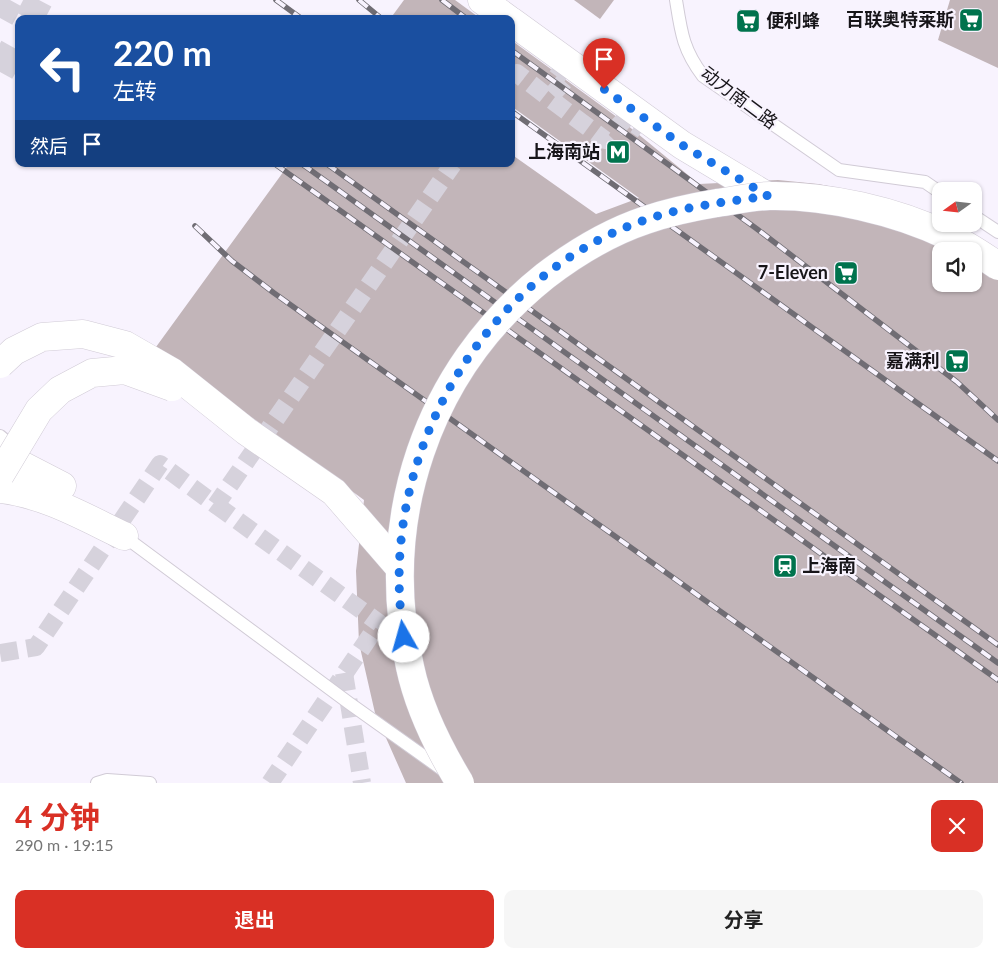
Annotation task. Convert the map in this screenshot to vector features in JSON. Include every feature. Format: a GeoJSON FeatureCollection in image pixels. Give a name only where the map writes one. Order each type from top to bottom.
{"type":"FeatureCollection","features":[{"type":"Feature","properties":{"kind":"main road"},"geometry":{"type":"LineString","coordinates":[[482,0],[503,15]]}},
{"type":"Feature","properties":{"kind":"main road"},"geometry":{"type":"LineString","coordinates":[[515,24],[682,145],[768,196]]}},
{"type":"Feature","properties":{"kind":"main road"},"geometry":{"type":"LineString","coordinates":[[461,783],[441,751],[423,711],[410,669],[402,622],[399,567],[404,513],[422,445],[444,396],[462,366],[503,314],[528,290],[560,264],[620,230],[645,220],[686,208],[768,196],[810,198],[860,207],[902,218],[947,235],[998,266]]}},
{"type":"Feature","properties":{"kind":"main road"},"geometry":{"type":"LineString","coordinates":[[0,364],[14,351],[42,337],[83,334],[125,346],[172,372],[246,431],[334,492],[399,567]]}},
{"type":"Feature","properties":{"kind":"main road"},"geometry":{"type":"LineString","coordinates":[[0,475],[39,410],[60,390],[92,373],[125,370],[169,385],[246,431]]}},
{"type":"Feature","properties":{"kind":"main road"},"geometry":{"type":"LineString","coordinates":[[0,454],[70,493]]}},
{"type":"Feature","properties":{"kind":"main road"},"geometry":{"type":"LineString","coordinates":[[0,489],[25,492],[51,500],[124,536]]}},
{"type":"Feature","properties":{"kind":"lane","name":"动力南二路"},"geometry":{"type":"LineString","coordinates":[[676,0],[687,52],[703,76],[839,170],[925,182],[932,187]]}},
{"type":"Feature","properties":{"kind":"lane"},"geometry":{"type":"LineString","coordinates":[[982,221],[998,232]]}},
{"type":"Feature","properties":{"kind":"lane"},"geometry":{"type":"LineString","coordinates":[[0,436],[124,536],[356,708],[461,783]]}},
{"type":"Feature","properties":{"kind":"lane"},"geometry":{"type":"LineString","coordinates":[[97,783],[107,780],[150,783]]}},
{"type":"Feature","properties":{"kind":"building"},"geometry":{"type":"Polygon","coordinates":[[[404,0],[455,0],[476,15],[393,15],[404,0]]]}},
{"type":"Feature","properties":{"kind":"building"},"geometry":{"type":"Polygon","coordinates":[[[574,0],[614,0],[600,19],[574,0]]]}},
{"type":"Feature","properties":{"kind":"building","name":"百联奥特莱斯"},"geometry":{"type":"Polygon","coordinates":[[[950,0],[998,0],[998,68],[938,40],[950,0]]]}},
{"type":"Feature","properties":{"kind":"building","name":"上海南站"},"geometry":{"type":"Polygon","coordinates":[[[515,43],[621,120],[699,184],[778,180],[818,184],[860,192],[932,226],[932,232],[944,232],[965,242],[932,242],[932,292],[982,292],[982,250],[998,258],[998,783],[406,783],[375,713],[359,643],[356,571],[364,500],[156,347],[287,167],[515,167],[515,157],[596,214],[639,198],[515,109],[515,43]]]}},
{"type":"Feature","properties":{"kind":"tunnel"},"geometry":{"type":"LineString","coordinates":[[0,18],[10,0]]}},
{"type":"Feature","properties":{"kind":"tunnel"},"geometry":{"type":"LineString","coordinates":[[31,15],[39,0]]}},
{"type":"Feature","properties":{"kind":"tunnel"},"geometry":{"type":"LineString","coordinates":[[0,72],[15,45]]}},
{"type":"Feature","properties":{"kind":"tunnel"},"geometry":{"type":"LineString","coordinates":[[555,64],[570,75],[549,98],[605,140],[626,118],[643,130]]}},
{"type":"Feature","properties":{"kind":"tunnel"},"geometry":{"type":"LineString","coordinates":[[515,75],[517,73],[549,98]]}},
{"type":"Feature","properties":{"kind":"tunnel"},"geometry":{"type":"LineString","coordinates":[[0,653],[36,647],[160,464],[216,505],[451,167]]}},
{"type":"Feature","properties":{"kind":"tunnel"},"geometry":{"type":"LineString","coordinates":[[216,505],[379,623],[270,783]]}},
{"type":"Feature","properties":{"kind":"tunnel"},"geometry":{"type":"LineString","coordinates":[[344,673],[362,783]]}},
{"type":"Feature","properties":{"kind":"railway"},"geometry":{"type":"LineString","coordinates":[[276,0],[297,15]]}},
{"type":"Feature","properties":{"kind":"railway"},"geometry":{"type":"LineString","coordinates":[[359,0],[377,15]]}},
{"type":"Feature","properties":{"kind":"railway"},"geometry":{"type":"LineString","coordinates":[[442,0],[462,15]]}},
{"type":"Feature","properties":{"kind":"railway"},"geometry":{"type":"LineString","coordinates":[[515,53],[757,229],[957,382],[998,420]]}},
{"type":"Feature","properties":{"kind":"railway"},"geometry":{"type":"LineString","coordinates":[[515,114],[998,461]]}},
{"type":"Feature","properties":{"kind":"railway"},"geometry":{"type":"LineString","coordinates":[[279,167],[998,680]]}},
{"type":"Feature","properties":{"kind":"railway"},"geometry":{"type":"LineString","coordinates":[[306,167],[998,663]]}},
{"type":"Feature","properties":{"kind":"railway"},"geometry":{"type":"LineString","coordinates":[[331,167],[998,645]]}},
{"type":"Feature","properties":{"kind":"railway"},"geometry":{"type":"LineString","coordinates":[[195,226],[232,261],[274,293],[961,783]]}},
{"type":"Feature","properties":{"kind":"place","name":"百联奥特莱斯"},"geometry":{"type":"Point","coordinates":[971,20]}},
{"type":"Feature","properties":{"kind":"place","name":"便利蜂"},"geometry":{"type":"Point","coordinates":[748,21]}},
{"type":"Feature","properties":{"kind":"place","name":"上海南站"},"geometry":{"type":"Point","coordinates":[618,152]}},
{"type":"Feature","properties":{"kind":"place","name":"7-Eleven"},"geometry":{"type":"Point","coordinates":[846,273]}},
{"type":"Feature","properties":{"kind":"place","name":"嘉满利"},"geometry":{"type":"Point","coordinates":[957,361]}},
{"type":"Feature","properties":{"kind":"place","name":"上海南"},"geometry":{"type":"Point","coordinates":[785,566]}},
{"type":"Feature","properties":{"kind":"route"},"geometry":{"type":"LineString","coordinates":[[404,637],[399,567],[403,522],[410,486],[422,445],[444,396],[462,366],[482,339],[503,314],[528,290],[560,264],[620,230],[645,220],[686,208],[768,196],[682,145],[604,89]]}}]}
